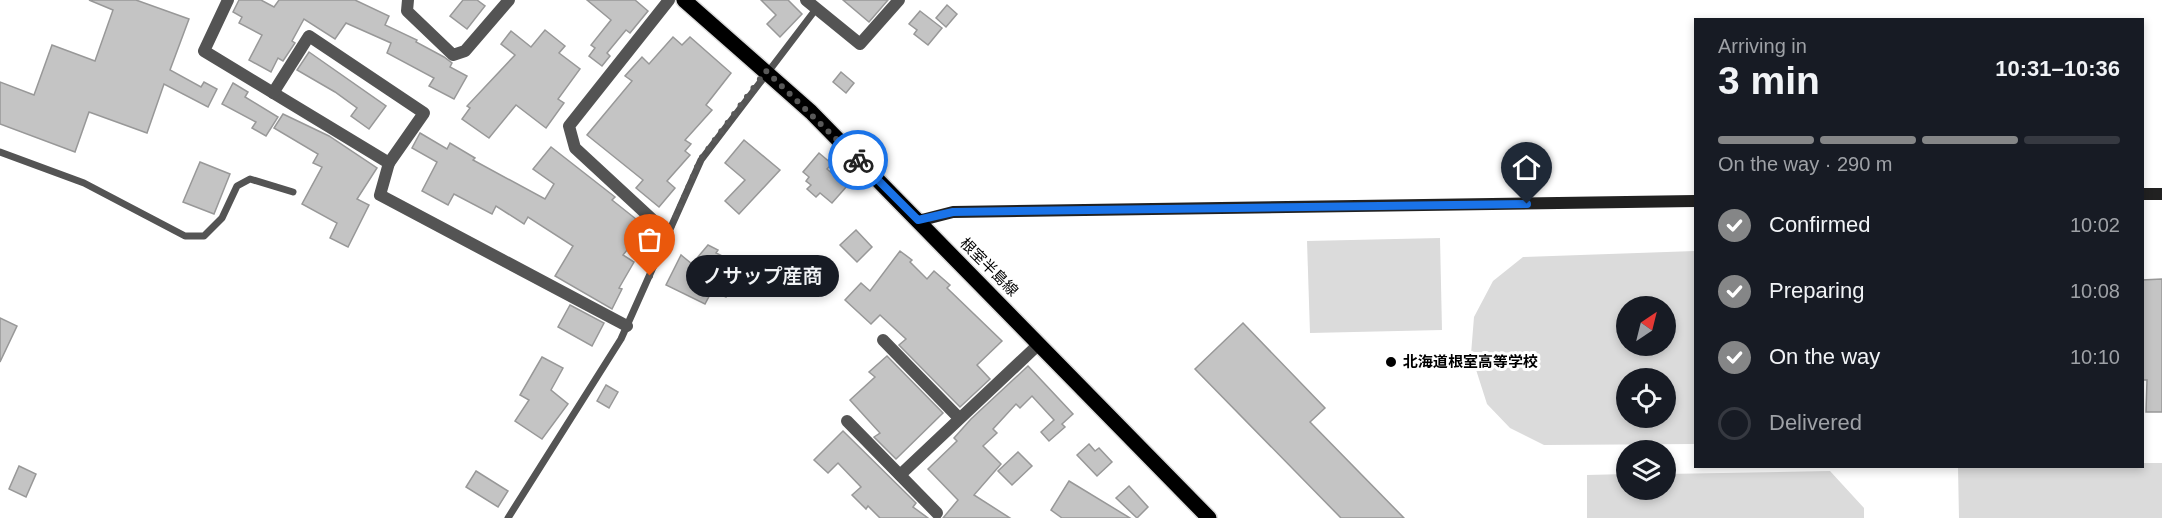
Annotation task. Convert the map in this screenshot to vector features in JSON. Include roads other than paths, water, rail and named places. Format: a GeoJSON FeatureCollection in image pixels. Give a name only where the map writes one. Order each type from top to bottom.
{"type":"FeatureCollection","features":[{"type":"Feature","properties":{"kind":"main road","name":"根室半島線"},"geometry":{"type":"LineString","coordinates":[[684,0],[811,112],[1209,518]]}},
{"type":"Feature","properties":{"kind":"street"},"geometry":{"type":"LineString","coordinates":[[228,0],[204,51],[389,163]]}},
{"type":"Feature","properties":{"kind":"street"},"geometry":{"type":"LineString","coordinates":[[408,0],[407,11],[453,55],[465,51],[509,0]]}},
{"type":"Feature","properties":{"kind":"street"},"geometry":{"type":"LineString","coordinates":[[668,234],[575,148],[569,126],[669,0]]}},
{"type":"Feature","properties":{"kind":"street"},"geometry":{"type":"LineString","coordinates":[[806,0],[860,44],[899,0]]}},
{"type":"Feature","properties":{"kind":"street"},"geometry":{"type":"LineString","coordinates":[[273,93],[309,36],[423,113],[389,163],[380,195],[627,326]]}},
{"type":"Feature","properties":{"kind":"street"},"geometry":{"type":"LineString","coordinates":[[2144,194],[2162,194]]}},
{"type":"Feature","properties":{"kind":"street"},"geometry":{"type":"LineString","coordinates":[[918,220],[953,212],[1694,201]]}},
{"type":"Feature","properties":{"kind":"street"},"geometry":{"type":"LineString","coordinates":[[883,340],[959,418]]}},
{"type":"Feature","properties":{"kind":"street"},"geometry":{"type":"LineString","coordinates":[[900,475],[1039,344]]}},
{"type":"Feature","properties":{"kind":"street"},"geometry":{"type":"LineString","coordinates":[[848,421],[938,513]]}},
{"type":"Feature","properties":{"kind":"lane"},"geometry":{"type":"LineString","coordinates":[[508,518],[585,399],[627,326],[700,160],[766,71],[816,9]]}},
{"type":"Feature","properties":{"kind":"lane"},"geometry":{"type":"LineString","coordinates":[[0,152],[84,183],[185,236],[204,236],[222,218],[237,186],[250,179],[293,192]]}},
{"type":"Feature","properties":{"kind":"place","name":"ノサップ産商"},"geometry":{"type":"Point","coordinates":[650,276]}},
{"type":"Feature","properties":{"kind":"place","name":"北海道根室高等学校"},"geometry":{"type":"Point","coordinates":[1391,362]}}]}
